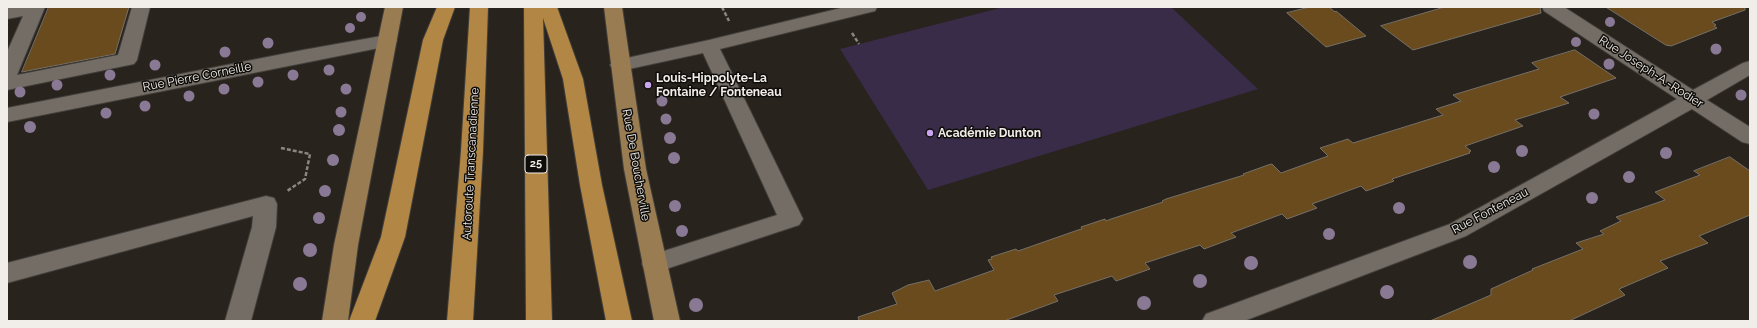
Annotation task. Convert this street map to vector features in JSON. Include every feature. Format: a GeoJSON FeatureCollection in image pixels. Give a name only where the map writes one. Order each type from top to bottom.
{"type":"FeatureCollection","features":[{"type":"Feature","properties":{"kind":"highway"},"geometry":{"type":"LineString","coordinates":[[362,321],[393,237],[433,40],[446,7]]}},
{"type":"Feature","properties":{"kind":"highway","name":"Autoroute Transcanadienne"},"geometry":{"type":"LineString","coordinates":[[460,321],[472,151],[479,7]]}},
{"type":"Feature","properties":{"kind":"highway","name":"25"},"geometry":{"type":"LineString","coordinates":[[533,7],[539,321]]}},
{"type":"Feature","properties":{"kind":"highway"},"geometry":{"type":"LineString","coordinates":[[548,7],[573,80],[591,185],[619,321]]}},
{"type":"Feature","properties":{"kind":"main road"},"geometry":{"type":"LineString","coordinates":[[335,321],[346,245],[394,7]]}},
{"type":"Feature","properties":{"kind":"main road","name":"Rue De Boucherville"},"geometry":{"type":"LineString","coordinates":[[613,7],[635,169],[667,321]]}},
{"type":"Feature","properties":{"kind":"street"},"geometry":{"type":"LineString","coordinates":[[7,13],[35,7]]}},
{"type":"Feature","properties":{"kind":"street"},"geometry":{"type":"LineString","coordinates":[[7,75],[35,7]]}},
{"type":"Feature","properties":{"kind":"street"},"geometry":{"type":"LineString","coordinates":[[7,83],[127,60],[141,7]]}},
{"type":"Feature","properties":{"kind":"street"},"geometry":{"type":"LineString","coordinates":[[620,65],[709,46],[868,7]]}},
{"type":"Feature","properties":{"kind":"street","name":"Rue Joseph-A.-Rodier"},"geometry":{"type":"LineString","coordinates":[[1551,7],[1750,138]]}},
{"type":"Feature","properties":{"kind":"street","name":"Rue Pierre Corneille"},"geometry":{"type":"LineString","coordinates":[[7,115],[388,40]]}},
{"type":"Feature","properties":{"kind":"street"},"geometry":{"type":"LineString","coordinates":[[654,264],[791,219],[709,46]]}},
{"type":"Feature","properties":{"kind":"street","name":"Rue Fonteneau"},"geometry":{"type":"LineString","coordinates":[[1215,321],[1458,230],[1750,67]]}},
{"type":"Feature","properties":{"kind":"street"},"geometry":{"type":"LineString","coordinates":[[7,273],[266,204],[264,227],[238,321]]}},
{"type":"Feature","properties":{"kind":"path"},"geometry":{"type":"LineString","coordinates":[[722,7],[732,27]]}},
{"type":"Feature","properties":{"kind":"path"},"geometry":{"type":"LineString","coordinates":[[266,204],[305,179],[310,154],[281,148]]}},
{"type":"Feature","properties":{"kind":"shaded area"},"geometry":{"type":"Polygon","coordinates":[[[1004,7],[1171,7],[1258,89],[928,190],[840,49],[1004,7]]]}},
{"type":"Feature","properties":{"kind":"building"},"geometry":{"type":"Polygon","coordinates":[[[49,7],[129,7],[115,54],[22,72],[49,7]]]}},
{"type":"Feature","properties":{"kind":"building"},"geometry":{"type":"Polygon","coordinates":[[[1310,7],[1329,7],[1366,36],[1326,47],[1287,13],[1310,7]]]}},
{"type":"Feature","properties":{"kind":"building"},"geometry":{"type":"Polygon","coordinates":[[[1445,7],[1540,7],[1541,13],[1413,50],[1381,26],[1445,7]]]}},
{"type":"Feature","properties":{"kind":"building"},"geometry":{"type":"Polygon","coordinates":[[[1606,7],[1745,7],[1745,10],[1712,22],[1717,28],[1671,46],[1666,45],[1606,7]]]}},
{"type":"Feature","properties":{"kind":"building"},"geometry":{"type":"Polygon","coordinates":[[[1575,50],[1616,78],[1560,97],[1569,103],[1515,120],[1523,126],[1465,146],[1471,151],[1469,152],[1470,153],[1392,179],[1394,181],[1366,191],[1361,186],[1312,204],[1317,208],[1287,219],[1282,214],[1231,233],[1236,237],[1204,249],[1200,245],[1145,263],[1150,269],[1116,281],[1112,276],[1054,295],[1058,301],[1004,321],[859,321],[858,317],[897,304],[892,293],[908,285],[929,280],[935,291],[994,270],[988,260],[992,259],[991,257],[1016,249],[1018,251],[1082,229],[1081,227],[1105,219],[1106,221],[1163,202],[1162,201],[1166,199],[1244,175],[1243,174],[1268,165],[1272,164],[1281,173],[1328,156],[1320,148],[1348,139],[1353,143],[1443,115],[1436,109],[1461,101],[1453,95],[1539,69],[1532,63],[1575,50]]]}},
{"type":"Feature","properties":{"kind":"building"},"geometry":{"type":"Polygon","coordinates":[[[1730,157],[1750,171],[1750,215],[1699,236],[1708,243],[1660,261],[1668,268],[1619,289],[1625,295],[1569,321],[1430,321],[1491,295],[1491,289],[1533,270],[1532,269],[1583,249],[1576,243],[1604,234],[1600,231],[1621,221],[1616,217],[1665,200],[1655,192],[1700,175],[1694,171],[1730,157]]]}},
{"type":"Feature","properties":{"kind":"place","name":"Louis-Hippolyte-La Fontaine / Fonteneau"},"geometry":{"type":"Point","coordinates":[648,85]}},
{"type":"Feature","properties":{"kind":"place","name":"Académie Dunton"},"geometry":{"type":"Point","coordinates":[930,133]}}]}
